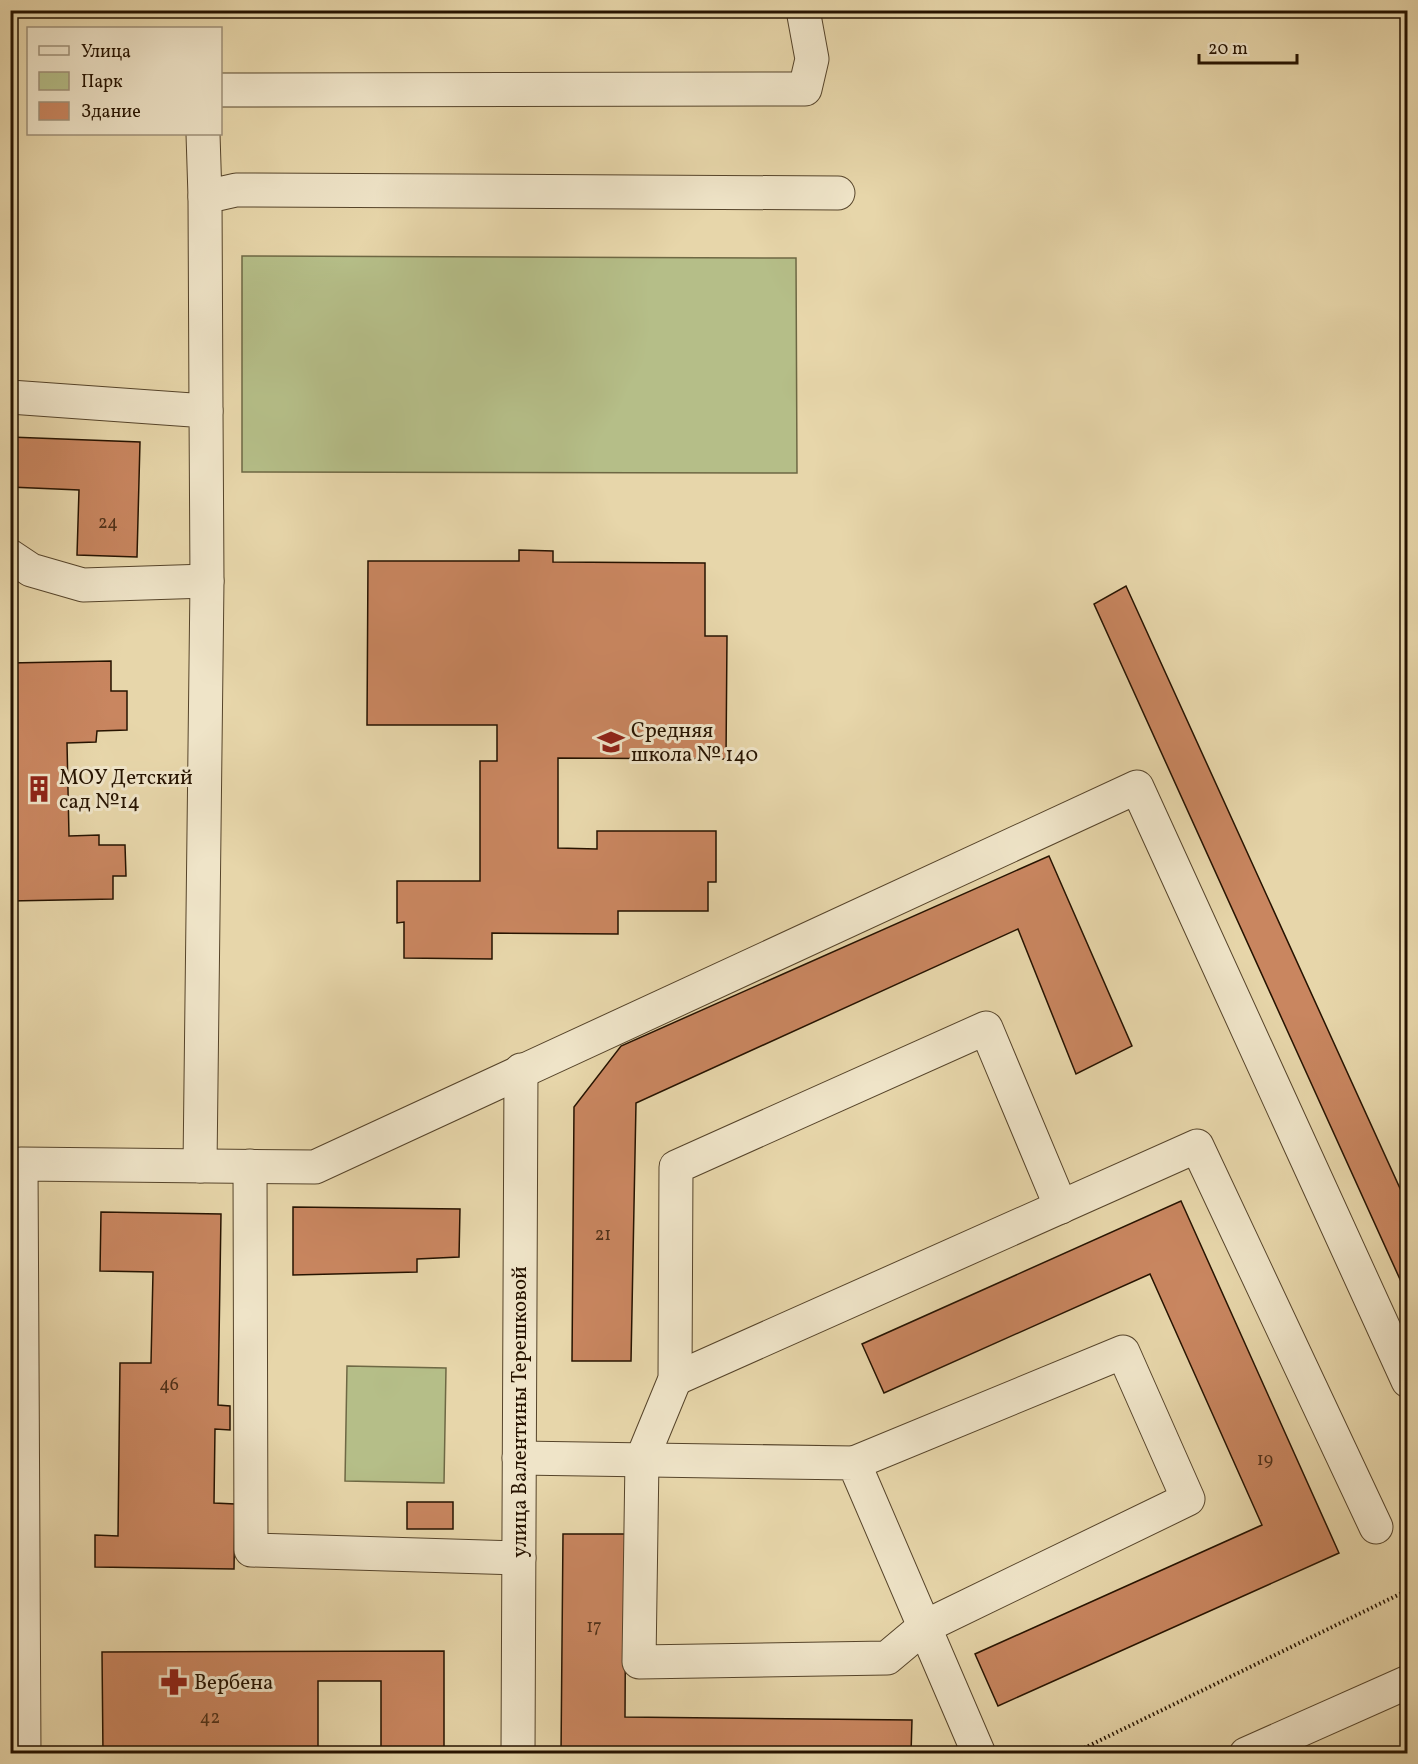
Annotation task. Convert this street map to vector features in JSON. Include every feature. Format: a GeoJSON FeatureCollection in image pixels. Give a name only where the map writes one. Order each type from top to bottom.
{"type":"FeatureCollection","features":[{"type":"Feature","properties":{"kind":"street"},"geometry":{"type":"LineString","coordinates":[[222,90],[805,89],[812,59],[803,10]]}},
{"type":"Feature","properties":{"kind":"street"},"geometry":{"type":"LineString","coordinates":[[200,1166],[207,581],[206,197],[203,135]]}},
{"type":"Feature","properties":{"kind":"street"},"geometry":{"type":"LineString","coordinates":[[206,197],[236,190],[838,193]]}},
{"type":"Feature","properties":{"kind":"street"},"geometry":{"type":"LineString","coordinates":[[10,397],[206,411]]}},
{"type":"Feature","properties":{"kind":"street"},"geometry":{"type":"LineString","coordinates":[[10,556],[31,570],[83,585],[207,581]]}},
{"type":"Feature","properties":{"kind":"street"},"geometry":{"type":"LineString","coordinates":[[24,1754],[17,1543],[21,1164],[315,1167],[520,1070],[1137,787],[1407,1381]]}},
{"type":"Feature","properties":{"kind":"street"},"geometry":{"type":"LineString","coordinates":[[519,1458],[642,1460],[854,1463],[1123,1352],[1188,1499],[924,1627],[887,1658],[639,1662],[642,1460],[675,1379],[676,1167],[986,1028],[1061,1206]]}},
{"type":"Feature","properties":{"kind":"street","name":"улица Валентины Терешковой"},"geometry":{"type":"LineString","coordinates":[[518,1754],[520,1070]]}},
{"type":"Feature","properties":{"kind":"street"},"geometry":{"type":"LineString","coordinates":[[675,1379],[1197,1146],[1376,1527]]}},
{"type":"Feature","properties":{"kind":"street"},"geometry":{"type":"LineString","coordinates":[[250,1166],[250,1550],[519,1558]]}},
{"type":"Feature","properties":{"kind":"street"},"geometry":{"type":"LineString","coordinates":[[854,1463],[979,1754]]}},
{"type":"Feature","properties":{"kind":"street"},"geometry":{"type":"LineString","coordinates":[[1246,1754],[1407,1682]]}},
{"type":"Feature","properties":{"kind":"path"},"geometry":{"type":"LineString","coordinates":[[1072,1754],[1404,1592]]}},
{"type":"Feature","properties":{"kind":"green space"},"geometry":{"type":"Polygon","coordinates":[[[242,256],[796,258],[797,473],[242,472],[242,256]]]}},
{"type":"Feature","properties":{"kind":"green space"},"geometry":{"type":"Polygon","coordinates":[[[347,1366],[446,1368],[444,1483],[345,1481],[347,1366]]]}},
{"type":"Feature","properties":{"kind":"building"},"geometry":{"type":"Polygon","coordinates":[[[10,437],[140,442],[137,557],[77,555],[79,490],[10,487],[10,437]]]}},
{"type":"Feature","properties":{"kind":"building","name":"Средняя школа № 140"},"geometry":{"type":"Polygon","coordinates":[[[519,550],[553,551],[553,562],[705,563],[705,636],[727,636],[726,759],[558,758],[558,848],[597,849],[597,831],[716,831],[716,882],[708,882],[708,911],[618,911],[618,934],[492,933],[492,959],[404,958],[404,922],[397,923],[397,881],[480,881],[480,761],[497,761],[497,725],[367,725],[368,561],[519,561],[519,550]]]}},
{"type":"Feature","properties":{"kind":"building"},"geometry":{"type":"Polygon","coordinates":[[[1126,586],[1408,1206],[1408,1297],[1094,604],[1126,586]]]}},
{"type":"Feature","properties":{"kind":"building","name":"МОУ Детский сад №14"},"geometry":{"type":"Polygon","coordinates":[[[111,661],[111,691],[127,691],[127,730],[97,731],[96,742],[67,743],[69,836],[99,835],[99,845],[125,845],[126,876],[113,876],[113,899],[10,901],[10,663],[111,661]]]}},
{"type":"Feature","properties":{"kind":"building"},"geometry":{"type":"Polygon","coordinates":[[[1049,856],[1132,1046],[1076,1074],[1018,929],[636,1103],[631,1361],[572,1361],[574,1107],[621,1046],[1049,856]]]}},
{"type":"Feature","properties":{"kind":"building"},"geometry":{"type":"Polygon","coordinates":[[[1181,1201],[1339,1553],[998,1706],[975,1654],[1262,1525],[1150,1274],[884,1393],[862,1344],[1181,1201]]]}},
{"type":"Feature","properties":{"kind":"building"},"geometry":{"type":"Polygon","coordinates":[[[293,1207],[460,1209],[459,1257],[417,1259],[417,1272],[293,1275],[293,1207]]]}},
{"type":"Feature","properties":{"kind":"building"},"geometry":{"type":"Polygon","coordinates":[[[101,1212],[221,1214],[218,1405],[230,1406],[230,1430],[215,1429],[214,1503],[235,1504],[234,1569],[95,1567],[95,1535],[118,1536],[120,1363],[151,1363],[153,1272],[100,1271],[101,1212]]]}},
{"type":"Feature","properties":{"kind":"building"},"geometry":{"type":"Polygon","coordinates":[[[407,1502],[453,1502],[453,1529],[407,1529],[407,1502]]]}},
{"type":"Feature","properties":{"kind":"building"},"geometry":{"type":"Polygon","coordinates":[[[563,1534],[626,1534],[625,1717],[912,1720],[911,1754],[561,1754],[563,1534]]]}},
{"type":"Feature","properties":{"kind":"building"},"geometry":{"type":"Polygon","coordinates":[[[444,1651],[444,1754],[381,1754],[381,1681],[318,1681],[318,1754],[103,1754],[102,1652],[444,1651]]]}},
{"type":"Feature","properties":{"kind":"place","name":"Средняя школа № 140"},"geometry":{"type":"Point","coordinates":[611,742]}},
{"type":"Feature","properties":{"kind":"place","name":"МОУ Детский сад №14"},"geometry":{"type":"Point","coordinates":[39,789]}},
{"type":"Feature","properties":{"kind":"place","name":"Вербена"},"geometry":{"type":"Point","coordinates":[174,1682]}}]}
